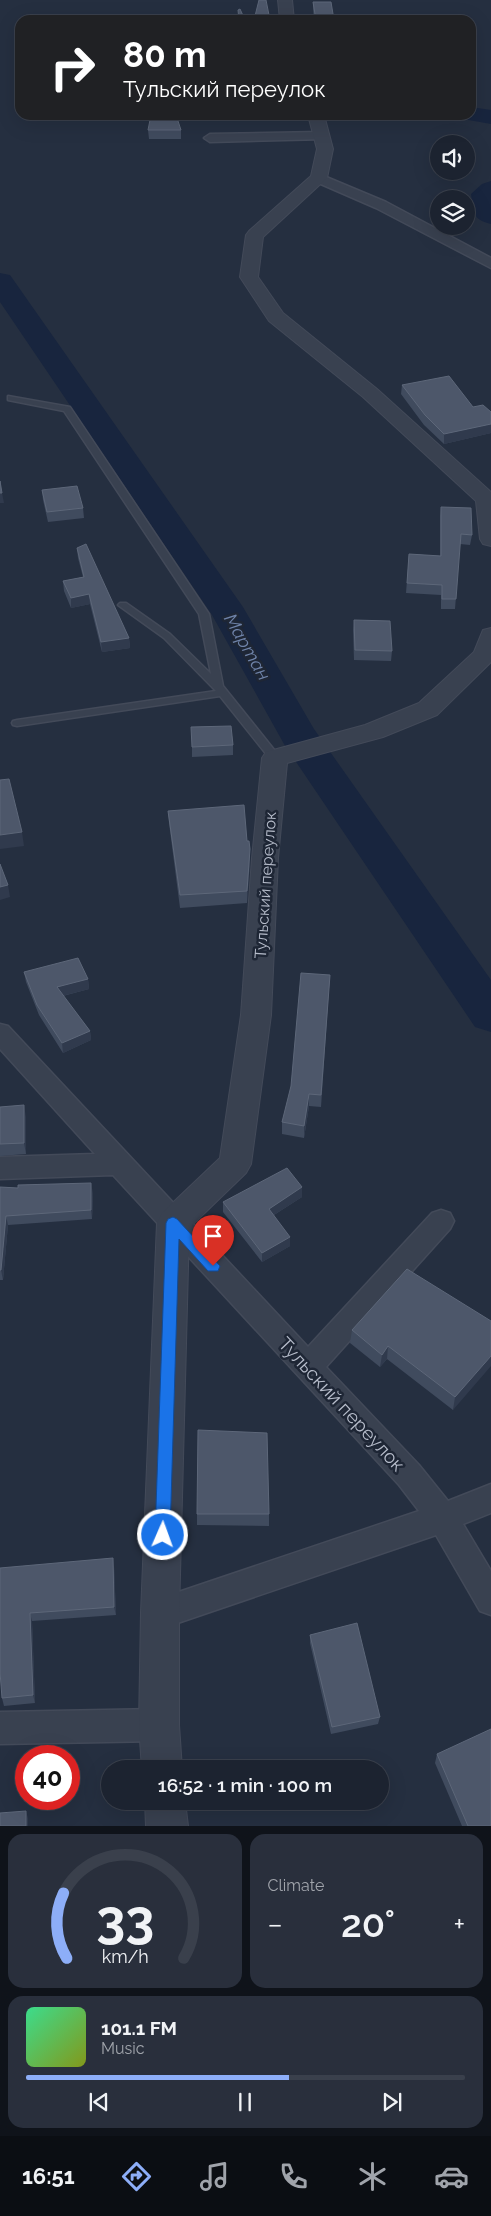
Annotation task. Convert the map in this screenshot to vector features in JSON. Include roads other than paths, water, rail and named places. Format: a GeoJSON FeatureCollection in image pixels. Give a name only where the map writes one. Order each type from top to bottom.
{"type":"FeatureCollection","features":[{"type":"Feature","properties":{"kind":"street"},"geometry":{"type":"LineString","coordinates":[[285,0],[286,15]]}},
{"type":"Feature","properties":{"kind":"street"},"geometry":{"type":"LineString","coordinates":[[317,120],[325,149],[319,178],[255,235],[249,278],[276,317],[370,393],[486,498],[491,539]]}},
{"type":"Feature","properties":{"kind":"street"},"geometry":{"type":"LineString","coordinates":[[210,138],[321,136]]}},
{"type":"Feature","properties":{"kind":"street"},"geometry":{"type":"LineString","coordinates":[[319,178],[381,205],[491,264]]}},
{"type":"Feature","properties":{"kind":"street"},"geometry":{"type":"LineString","coordinates":[[275,758],[374,731],[428,709],[489,651]]}},
{"type":"Feature","properties":{"kind":"street","name":"Тульский переулок"},"geometry":{"type":"LineString","coordinates":[[173,1223],[235,1164],[256,1015],[265,858],[275,758]]}},
{"type":"Feature","properties":{"kind":"street","name":"Тульский переулок"},"geometry":{"type":"LineString","coordinates":[[0,1034],[307,1368],[409,1475],[443,1518],[491,1600]]}},
{"type":"Feature","properties":{"kind":"street"},"geometry":{"type":"LineString","coordinates":[[0,1168],[119,1164]]}},
{"type":"Feature","properties":{"kind":"street"},"geometry":{"type":"LineString","coordinates":[[307,1368],[441,1221]]}},
{"type":"Feature","properties":{"kind":"street"},"geometry":{"type":"LineString","coordinates":[[161,1760],[158,1725],[160,1613],[173,1223]]}},
{"type":"Feature","properties":{"kind":"street"},"geometry":{"type":"LineString","coordinates":[[160,1613],[443,1518],[491,1498]]}},
{"type":"Feature","properties":{"kind":"street"},"geometry":{"type":"LineString","coordinates":[[0,1728],[158,1725]]}},
{"type":"Feature","properties":{"kind":"street"},"geometry":{"type":"LineString","coordinates":[[166,1810],[167,1826]]}},
{"type":"Feature","properties":{"kind":"lane"},"geometry":{"type":"LineString","coordinates":[[11,398],[67,409],[204,614],[220,690]]}},
{"type":"Feature","properties":{"kind":"lane"},"geometry":{"type":"LineString","coordinates":[[123,605],[167,636],[220,690],[275,758]]}},
{"type":"Feature","properties":{"kind":"lane"},"geometry":{"type":"LineString","coordinates":[[17,723],[220,690]]}},
{"type":"Feature","properties":{"kind":"waterway"},"geometry":{"type":"LineString","coordinates":[[476,115],[491,117]]}},
{"type":"Feature","properties":{"kind":"waterway"},"geometry":{"type":"LineString","coordinates":[[491,189],[484,194],[487,214],[491,216]]}},
{"type":"Feature","properties":{"kind":"waterway","name":"Мартан"},"geometry":{"type":"LineString","coordinates":[[0,281],[230,615],[298,735],[491,1015]]}}]}
